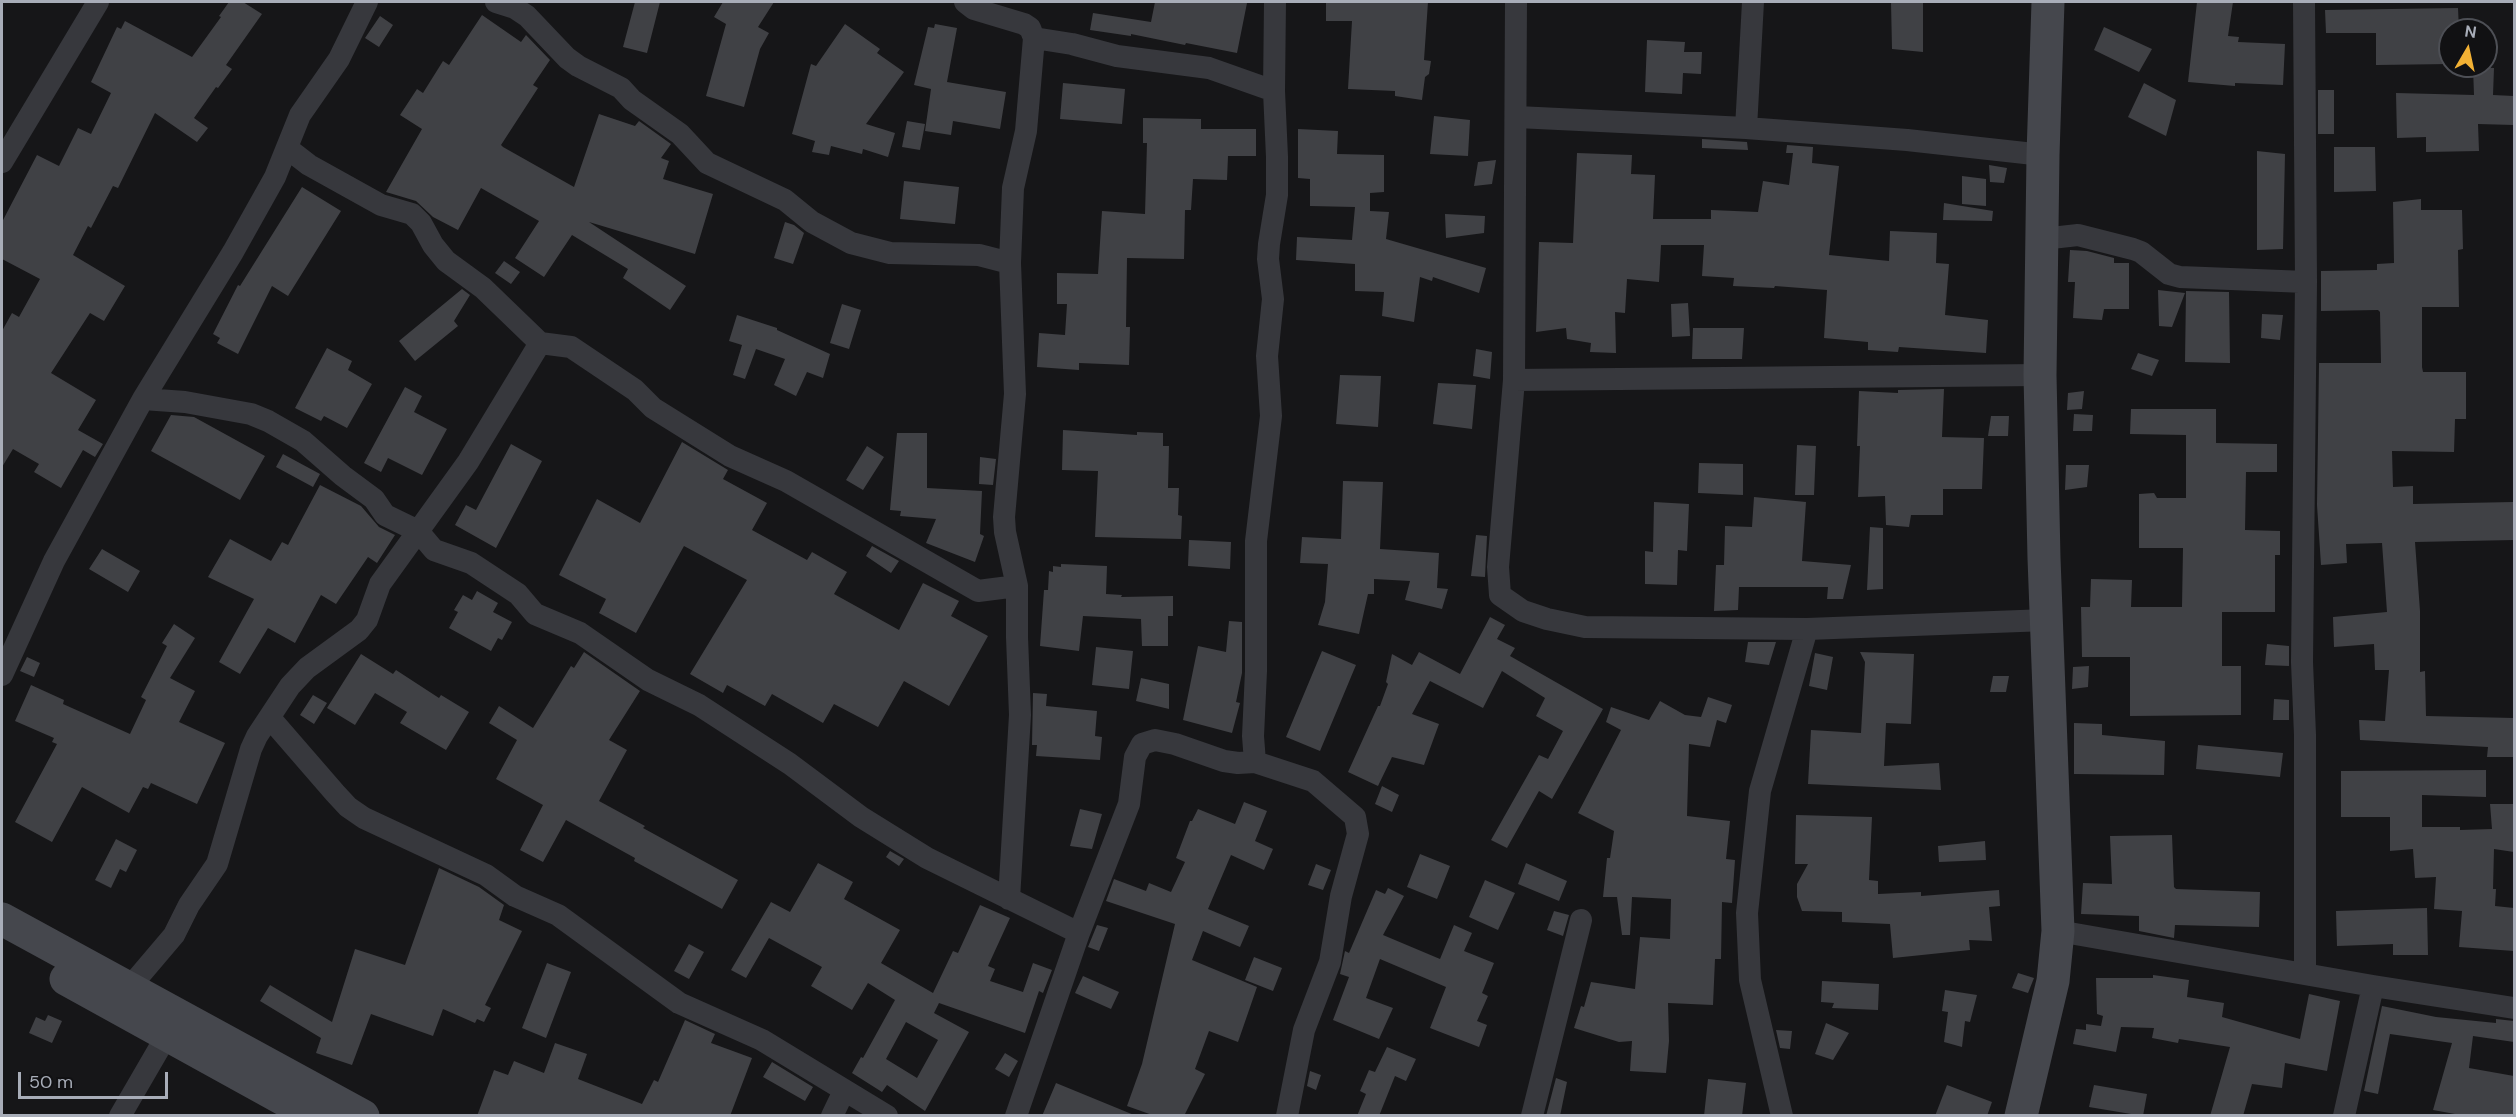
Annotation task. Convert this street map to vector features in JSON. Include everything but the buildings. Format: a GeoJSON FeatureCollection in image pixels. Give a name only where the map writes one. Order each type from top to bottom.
{"type":"FeatureCollection","features":[{"type":"Feature","properties":{"kind":"street"},"geometry":{"type":"LineString","coordinates":[[2,162],[98,2]]}},
{"type":"Feature","properties":{"kind":"street"},"geometry":{"type":"LineString","coordinates":[[2,675],[54,561],[143,399],[233,252],[275,177],[300,115],[339,59],[367,2]]}},
{"type":"Feature","properties":{"kind":"street"},"geometry":{"type":"LineString","coordinates":[[496,2],[515,8],[527,16],[567,58],[621,88],[632,100],[680,134],[707,163],[785,200],[812,222],[851,243],[890,253],[979,255],[1010,263]]}},
{"type":"Feature","properties":{"kind":"street"},"geometry":{"type":"LineString","coordinates":[[965,2],[974,9],[1024,24],[1030,28],[1034,38],[1026,131],[1013,188],[1010,263],[1015,394],[1004,517],[1017,586],[1020,715],[1009,899]]}},
{"type":"Feature","properties":{"kind":"street"},"geometry":{"type":"LineString","coordinates":[[1255,762],[1253,736],[1256,670],[1256,541],[1271,416],[1267,356],[1273,299],[1268,251],[1276,195],[1278,158],[1274,91],[1275,2]]}},
{"type":"Feature","properties":{"kind":"street"},"geometry":{"type":"LineString","coordinates":[[1516,2],[1514,380],[1498,567],[1500,595],[1507,602],[1547,620],[1585,627],[1807,629],[2047,620]]}},
{"type":"Feature","properties":{"kind":"street"},"geometry":{"type":"LineString","coordinates":[[1746,128],[1753,2]]}},
{"type":"Feature","properties":{"kind":"street"},"geometry":{"type":"LineString","coordinates":[[2021,1116],[2053,981],[2058,931],[2040,375],[2048,2]]}},
{"type":"Feature","properties":{"kind":"street"},"geometry":{"type":"LineString","coordinates":[[2304,2],[2306,282],[2302,639],[2305,735],[2305,973]]}},
{"type":"Feature","properties":{"kind":"street"},"geometry":{"type":"LineString","coordinates":[[1034,38],[1072,44],[1117,56],[1209,68],[1274,91]]}},
{"type":"Feature","properties":{"kind":"street"},"geometry":{"type":"LineString","coordinates":[[1517,117],[1746,128],[1907,140],[2043,155]]}},
{"type":"Feature","properties":{"kind":"street"},"geometry":{"type":"LineString","coordinates":[[287,148],[309,165],[381,205],[412,214],[421,223],[433,245],[446,261],[483,288],[540,343],[571,347],[634,390],[652,408],[730,456],[786,480],[978,591],[1017,586]]}},
{"type":"Feature","properties":{"kind":"street"},"geometry":{"type":"LineString","coordinates":[[2042,239],[2078,235],[2133,249],[2141,252],[2169,274],[2180,277],[2306,282]]}},
{"type":"Feature","properties":{"kind":"street"},"geometry":{"type":"LineString","coordinates":[[129,988],[174,935],[189,905],[217,864],[251,749],[290,686],[307,668],[363,625],[380,584],[468,462],[540,343]]}},
{"type":"Feature","properties":{"kind":"street"},"geometry":{"type":"LineString","coordinates":[[1514,380],[2040,375]]}},
{"type":"Feature","properties":{"kind":"street"},"geometry":{"type":"LineString","coordinates":[[143,399],[185,402],[251,414],[268,421],[303,441],[374,499],[385,514],[418,531],[434,550],[471,562],[518,594],[535,614],[580,633],[648,680],[699,705],[790,764],[861,818],[927,858],[1079,933]]}},
{"type":"Feature","properties":{"kind":"street"},"geometry":{"type":"LineString","coordinates":[[1782,1116],[1750,980],[1747,913],[1760,790],[1807,629]]}},
{"type":"Feature","properties":{"kind":"street"},"geometry":{"type":"LineString","coordinates":[[270,718],[348,807],[364,818],[480,872],[515,896],[558,915],[679,1003],[762,1040],[887,1116]]}},
{"type":"Feature","properties":{"kind":"street"},"geometry":{"type":"LineString","coordinates":[[1016,1116],[1079,933],[1129,804],[1135,757],[1142,744],[1155,740],[1175,744],[1224,761],[1255,762],[1313,781],[1355,817],[1359,834],[1341,896],[1330,962],[1304,1030],[1287,1116]]}},
{"type":"Feature","properties":{"kind":"street"},"geometry":{"type":"LineString","coordinates":[[2,919],[363,1116]]}},
{"type":"Feature","properties":{"kind":"street"},"geometry":{"type":"LineString","coordinates":[[1532,1116],[1581,920]]}},
{"type":"Feature","properties":{"kind":"street"},"geometry":{"type":"LineString","coordinates":[[2058,931],[2514,1008]]}},
{"type":"Feature","properties":{"kind":"street"},"geometry":{"type":"LineString","coordinates":[[2,942],[314,1116]]}},
{"type":"Feature","properties":{"kind":"street"},"geometry":{"type":"LineString","coordinates":[[2344,1116],[2373,986]]}},
{"type":"Feature","properties":{"kind":"street"},"geometry":{"type":"LineString","coordinates":[[120,1116],[167,1035]]}},
{"type":"Feature","properties":{"kind":"street"},"geometry":{"type":"LineString","coordinates":[[832,1116],[844,1091]]}}]}
